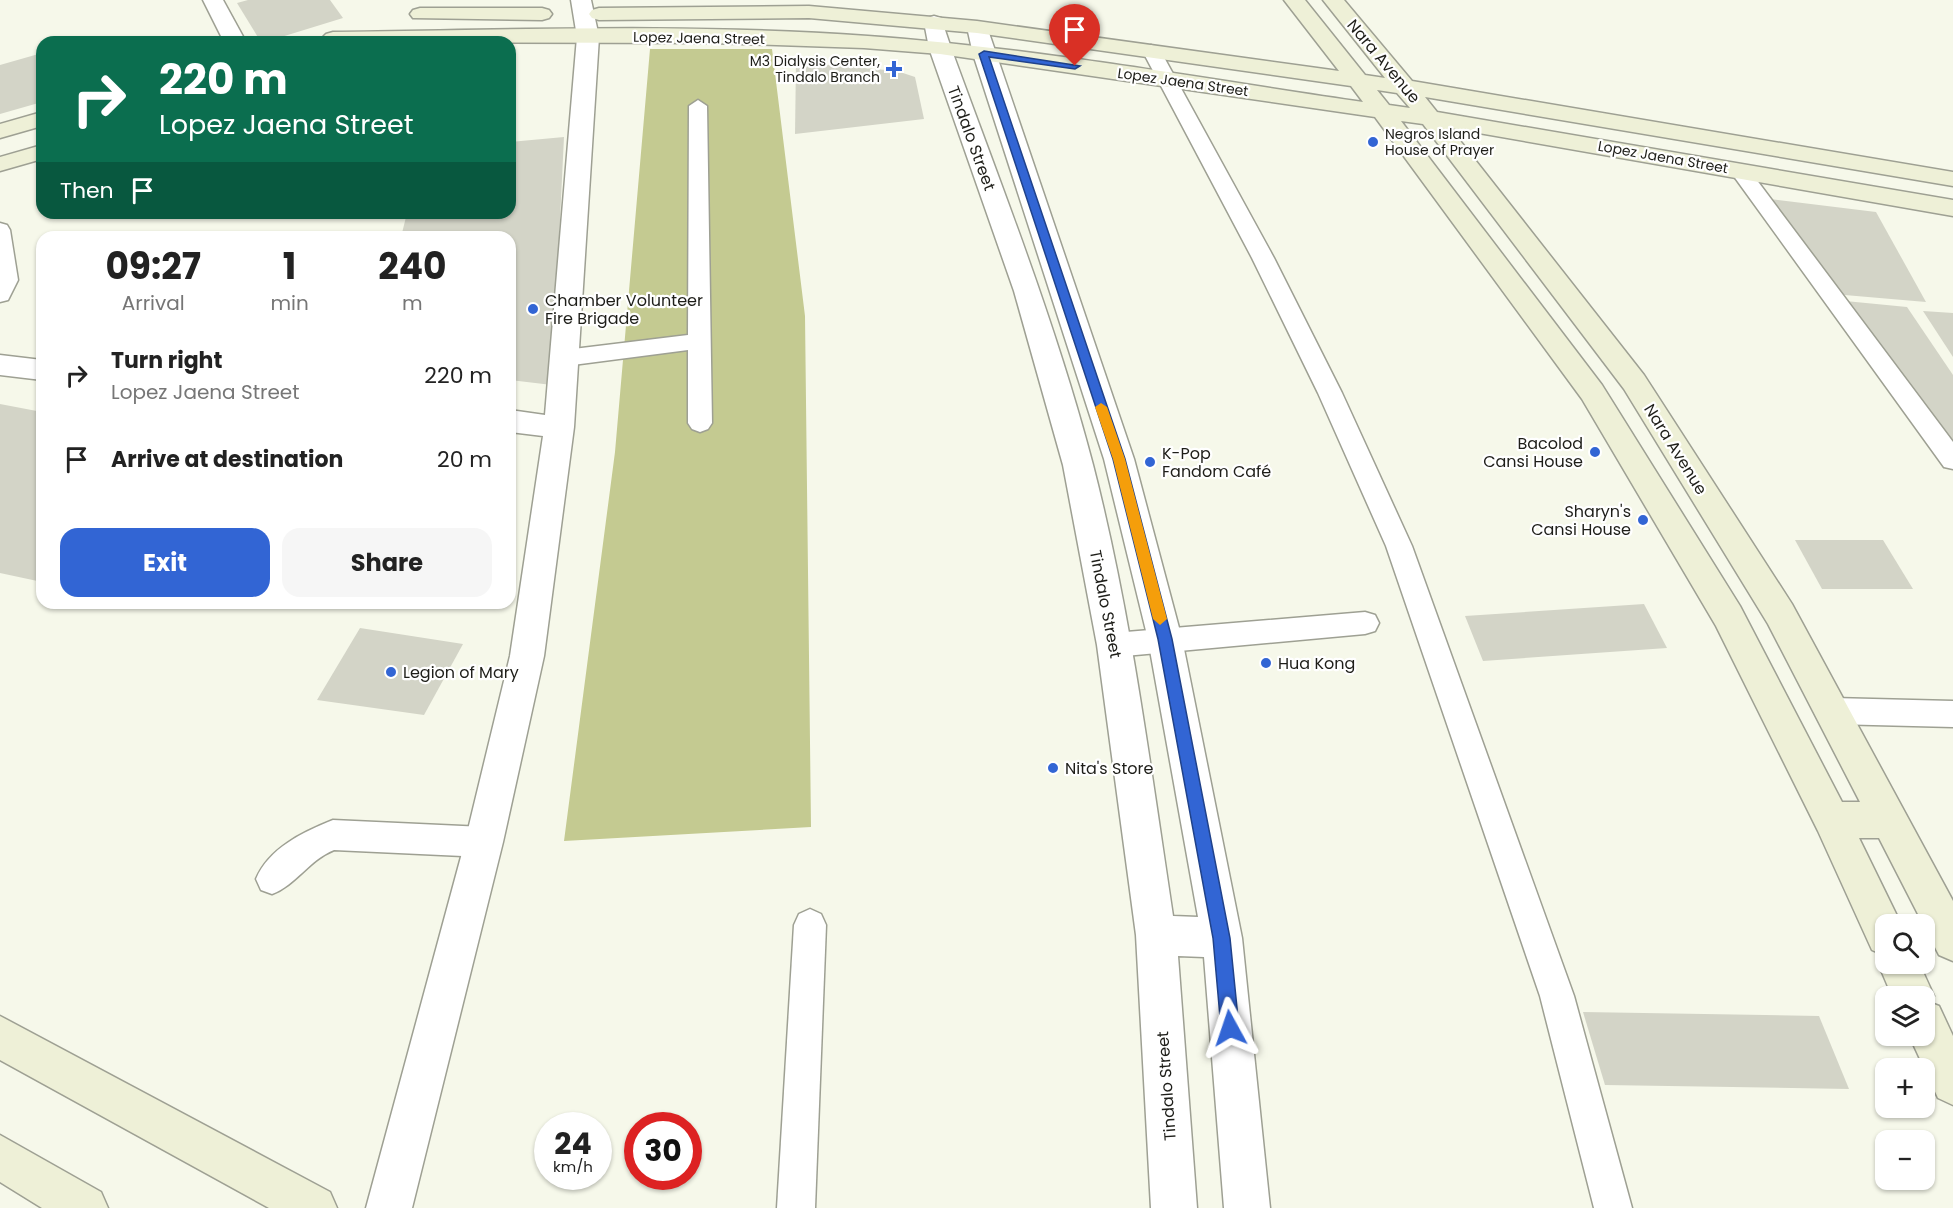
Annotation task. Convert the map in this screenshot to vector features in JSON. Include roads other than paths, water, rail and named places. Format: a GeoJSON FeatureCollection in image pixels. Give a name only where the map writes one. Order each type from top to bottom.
{"type":"FeatureCollection","features":[{"type":"Feature","properties":{"kind":"main road"},"geometry":{"type":"LineString","coordinates":[[340,36],[483,0]]}},
{"type":"Feature","properties":{"kind":"main road"},"geometry":{"type":"LineString","coordinates":[[439,36],[502,14],[525,0]]}},
{"type":"Feature","properties":{"kind":"main road","name":"Nara Avenue"},"geometry":{"type":"LineString","coordinates":[[1294,0],[1382,111],[1592,392],[1728,616],[1832,819],[1876,914]]}},
{"type":"Feature","properties":{"kind":"main road","name":"Nara Avenue"},"geometry":{"type":"LineString","coordinates":[[1339,1],[1634,382],[1780,614],[1953,941]]}},
{"type":"Feature","properties":{"kind":"main road","name":"Lopez Jaena Street"},"geometry":{"type":"LineString","coordinates":[[420,14],[584,17],[809,12],[937,35],[981,40],[1151,50],[1405,87],[1953,179]]}},
{"type":"Feature","properties":{"kind":"main road"},"geometry":{"type":"LineString","coordinates":[[728,38],[733,14]]}},
{"type":"Feature","properties":{"kind":"main road","name":"Lopez Jaena Street"},"geometry":{"type":"LineString","coordinates":[[454,36],[584,17],[728,38],[859,40],[937,35]]}},
{"type":"Feature","properties":{"kind":"main road","name":"Lopez Jaena Street"},"geometry":{"type":"LineString","coordinates":[[981,40],[1166,79],[1431,118],[1953,208]]}},
{"type":"Feature","properties":{"kind":"main road"},"geometry":{"type":"LineString","coordinates":[[0,131],[36,121]]}},
{"type":"Feature","properties":{"kind":"main road"},"geometry":{"type":"LineString","coordinates":[[0,164],[36,154]]}},
{"type":"Feature","properties":{"kind":"main road"},"geometry":{"type":"LineString","coordinates":[[1592,392],[1634,382]]}},
{"type":"Feature","properties":{"kind":"main road"},"geometry":{"type":"LineString","coordinates":[[1728,616],[1780,614]]}},
{"type":"Feature","properties":{"kind":"main road"},"geometry":{"type":"LineString","coordinates":[[1832,819],[1891,821]]}},
{"type":"Feature","properties":{"kind":"main road"},"geometry":{"type":"LineString","coordinates":[[0,1037],[314,1208]]}},
{"type":"Feature","properties":{"kind":"main road"},"geometry":{"type":"LineString","coordinates":[[1935,1045],[1953,1083]]}},
{"type":"Feature","properties":{"kind":"main road"},"geometry":{"type":"LineString","coordinates":[[0,1157],[85,1208]]}},
{"type":"Feature","properties":{"kind":"street"},"geometry":{"type":"LineString","coordinates":[[213,0],[233,36]]}},
{"type":"Feature","properties":{"kind":"street"},"geometry":{"type":"LineString","coordinates":[[389,1208],[484,843],[527,657],[559,427],[566,358],[584,17]]}},
{"type":"Feature","properties":{"kind":"street","name":"Tindalo Street"},"geometry":{"type":"LineString","coordinates":[[937,35],[1027,291],[1078,465],[1114,645],[1156,935],[1174,1208]]}},
{"type":"Feature","properties":{"kind":"street"},"geometry":{"type":"LineString","coordinates":[[981,40],[1119,459],[1165,639],[1222,938],[1247,1208]]}},
{"type":"Feature","properties":{"kind":"street"},"geometry":{"type":"LineString","coordinates":[[1027,291],[1061,287]]}},
{"type":"Feature","properties":{"kind":"street"},"geometry":{"type":"LineString","coordinates":[[0,365],[36,369]]}},
{"type":"Feature","properties":{"kind":"street"},"geometry":{"type":"LineString","coordinates":[[516,422],[559,427]]}},
{"type":"Feature","properties":{"kind":"street"},"geometry":{"type":"LineString","coordinates":[[1078,465],[1119,459]]}},
{"type":"Feature","properties":{"kind":"street"},"geometry":{"type":"LineString","coordinates":[[1156,935],[1222,938]]}},
{"type":"Feature","properties":{"kind":"lane"},"geometry":{"type":"LineString","coordinates":[[1151,50],[1263,258],[1325,382],[1399,546],[1557,996],[1613,1208]]}},
{"type":"Feature","properties":{"kind":"lane"},"geometry":{"type":"LineString","coordinates":[[698,106],[700,423]]}},
{"type":"Feature","properties":{"kind":"lane"},"geometry":{"type":"LineString","coordinates":[[1740,171],[1829,295],[1953,460]]}},
{"type":"Feature","properties":{"kind":"lane"},"geometry":{"type":"LineString","coordinates":[[0,230],[7,280],[0,296]]}},
{"type":"Feature","properties":{"kind":"lane"},"geometry":{"type":"LineString","coordinates":[[566,358],[700,341]]}},
{"type":"Feature","properties":{"kind":"lane"},"geometry":{"type":"LineString","coordinates":[[1114,645],[1365,623]]}},
{"type":"Feature","properties":{"kind":"lane"},"geometry":{"type":"LineString","coordinates":[[1833,711],[1953,714]]}},
{"type":"Feature","properties":{"kind":"lane"},"geometry":{"type":"LineString","coordinates":[[272,879],[307,846],[333,835],[484,843]]}},
{"type":"Feature","properties":{"kind":"lane"},"geometry":{"type":"LineString","coordinates":[[796,1208],[810,925]]}},
{"type":"Feature","properties":{"kind":"place","name":"M3 Dialysis Center, Tindalo Branch"},"geometry":{"type":"Point","coordinates":[894,69]}},
{"type":"Feature","properties":{"kind":"place","name":"Negros Island House of Prayer"},"geometry":{"type":"Point","coordinates":[1373,142]}},
{"type":"Feature","properties":{"kind":"place","name":"Chamber Volunteer Fire Brigade"},"geometry":{"type":"Point","coordinates":[533,309]}},
{"type":"Feature","properties":{"kind":"place","name":"Bacolod Cansi House"},"geometry":{"type":"Point","coordinates":[1595,452]}},
{"type":"Feature","properties":{"kind":"place","name":"K-Pop Fandom Café"},"geometry":{"type":"Point","coordinates":[1150,462]}},
{"type":"Feature","properties":{"kind":"place","name":"Sharyn's Cansi House"},"geometry":{"type":"Point","coordinates":[1643,520]}},
{"type":"Feature","properties":{"kind":"place","name":"Hua Kong"},"geometry":{"type":"Point","coordinates":[1266,663]}},
{"type":"Feature","properties":{"kind":"place","name":"Legion of Mary"},"geometry":{"type":"Point","coordinates":[391,672]}},
{"type":"Feature","properties":{"kind":"place","name":"Nita's Store"},"geometry":{"type":"Point","coordinates":[1053,768]}}]}
